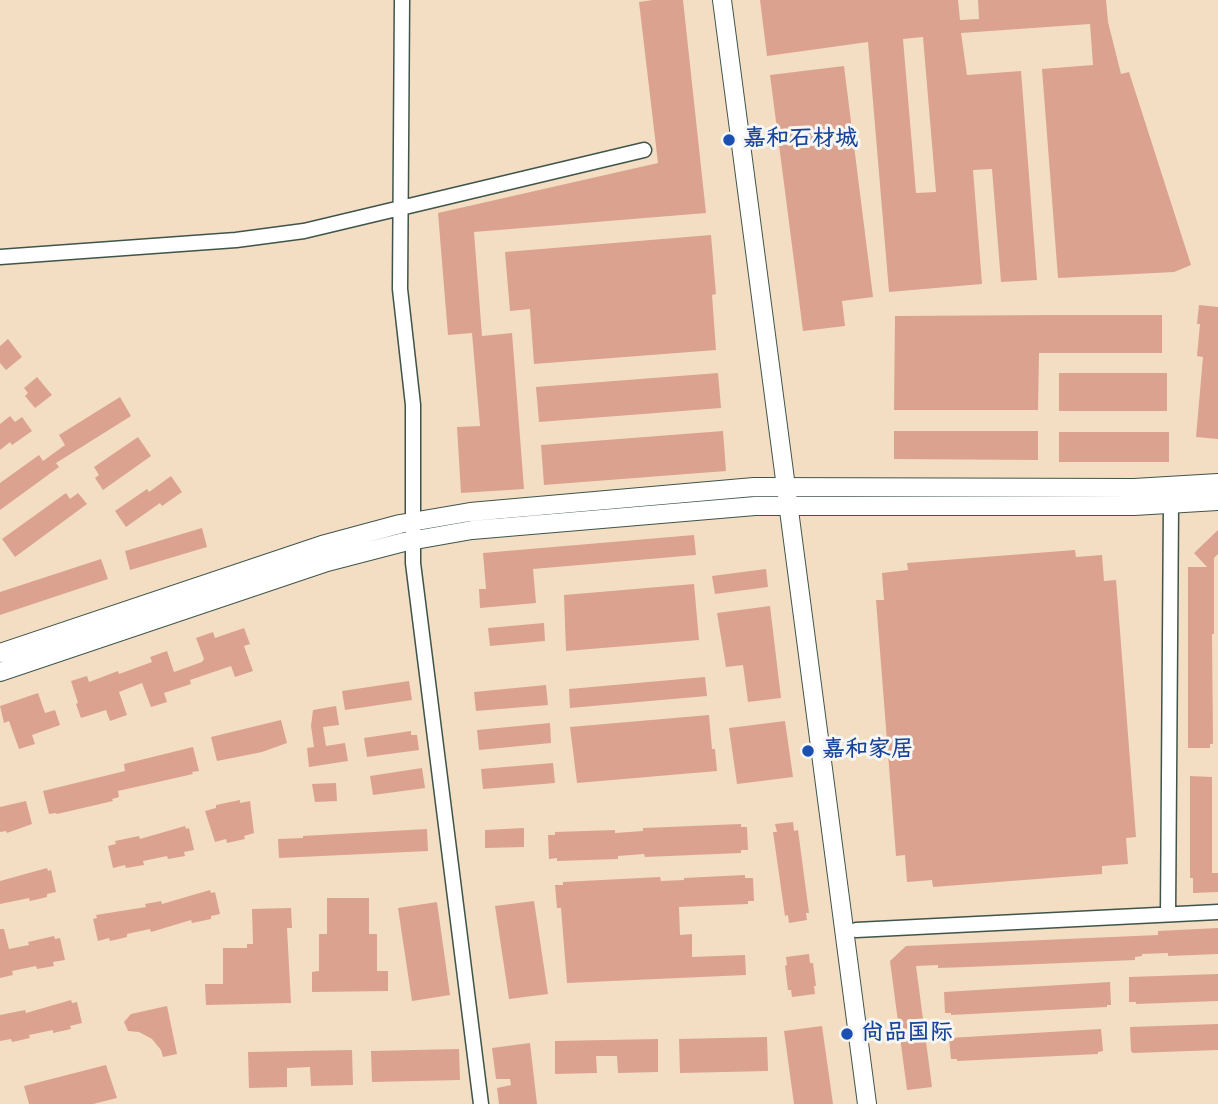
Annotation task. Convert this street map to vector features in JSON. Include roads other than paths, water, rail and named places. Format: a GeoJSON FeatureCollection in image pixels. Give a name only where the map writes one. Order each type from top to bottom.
{"type":"FeatureCollection","features":[{"type":"Feature","properties":{"kind":"street"},"geometry":{"type":"LineString","coordinates":[[402,0],[400,289],[413,422],[412,541],[420,625],[481,1104]]}},
{"type":"Feature","properties":{"kind":"street"},"geometry":{"type":"LineString","coordinates":[[722,0],[879,1104]]}},
{"type":"Feature","properties":{"kind":"street"},"geometry":{"type":"LineString","coordinates":[[734,0],[867,1104]]}},
{"type":"Feature","properties":{"kind":"street"},"geometry":{"type":"LineString","coordinates":[[0,257],[277,235],[331,226],[645,150]]}},
{"type":"Feature","properties":{"kind":"street"},"geometry":{"type":"LineString","coordinates":[[0,672],[327,562],[412,541],[472,530],[755,506],[793,497],[1134,488],[1218,483]]}},
{"type":"Feature","properties":{"kind":"street"},"geometry":{"type":"LineString","coordinates":[[0,653],[322,545],[412,522],[483,511],[754,488],[793,497],[1171,505],[1218,501]]}},
{"type":"Feature","properties":{"kind":"street"},"geometry":{"type":"LineString","coordinates":[[1168,914],[1171,505]]}},
{"type":"Feature","properties":{"kind":"street"},"geometry":{"type":"LineString","coordinates":[[856,930],[1218,912]]}},
{"type":"Feature","properties":{"kind":"place","name":"嘉和石材城"},"geometry":{"type":"Point","coordinates":[729,140]}},
{"type":"Feature","properties":{"kind":"place","name":"嘉和家居"},"geometry":{"type":"Point","coordinates":[808,751]}},
{"type":"Feature","properties":{"kind":"place","name":"尚品国际"},"geometry":{"type":"Point","coordinates":[847,1034]}}]}
